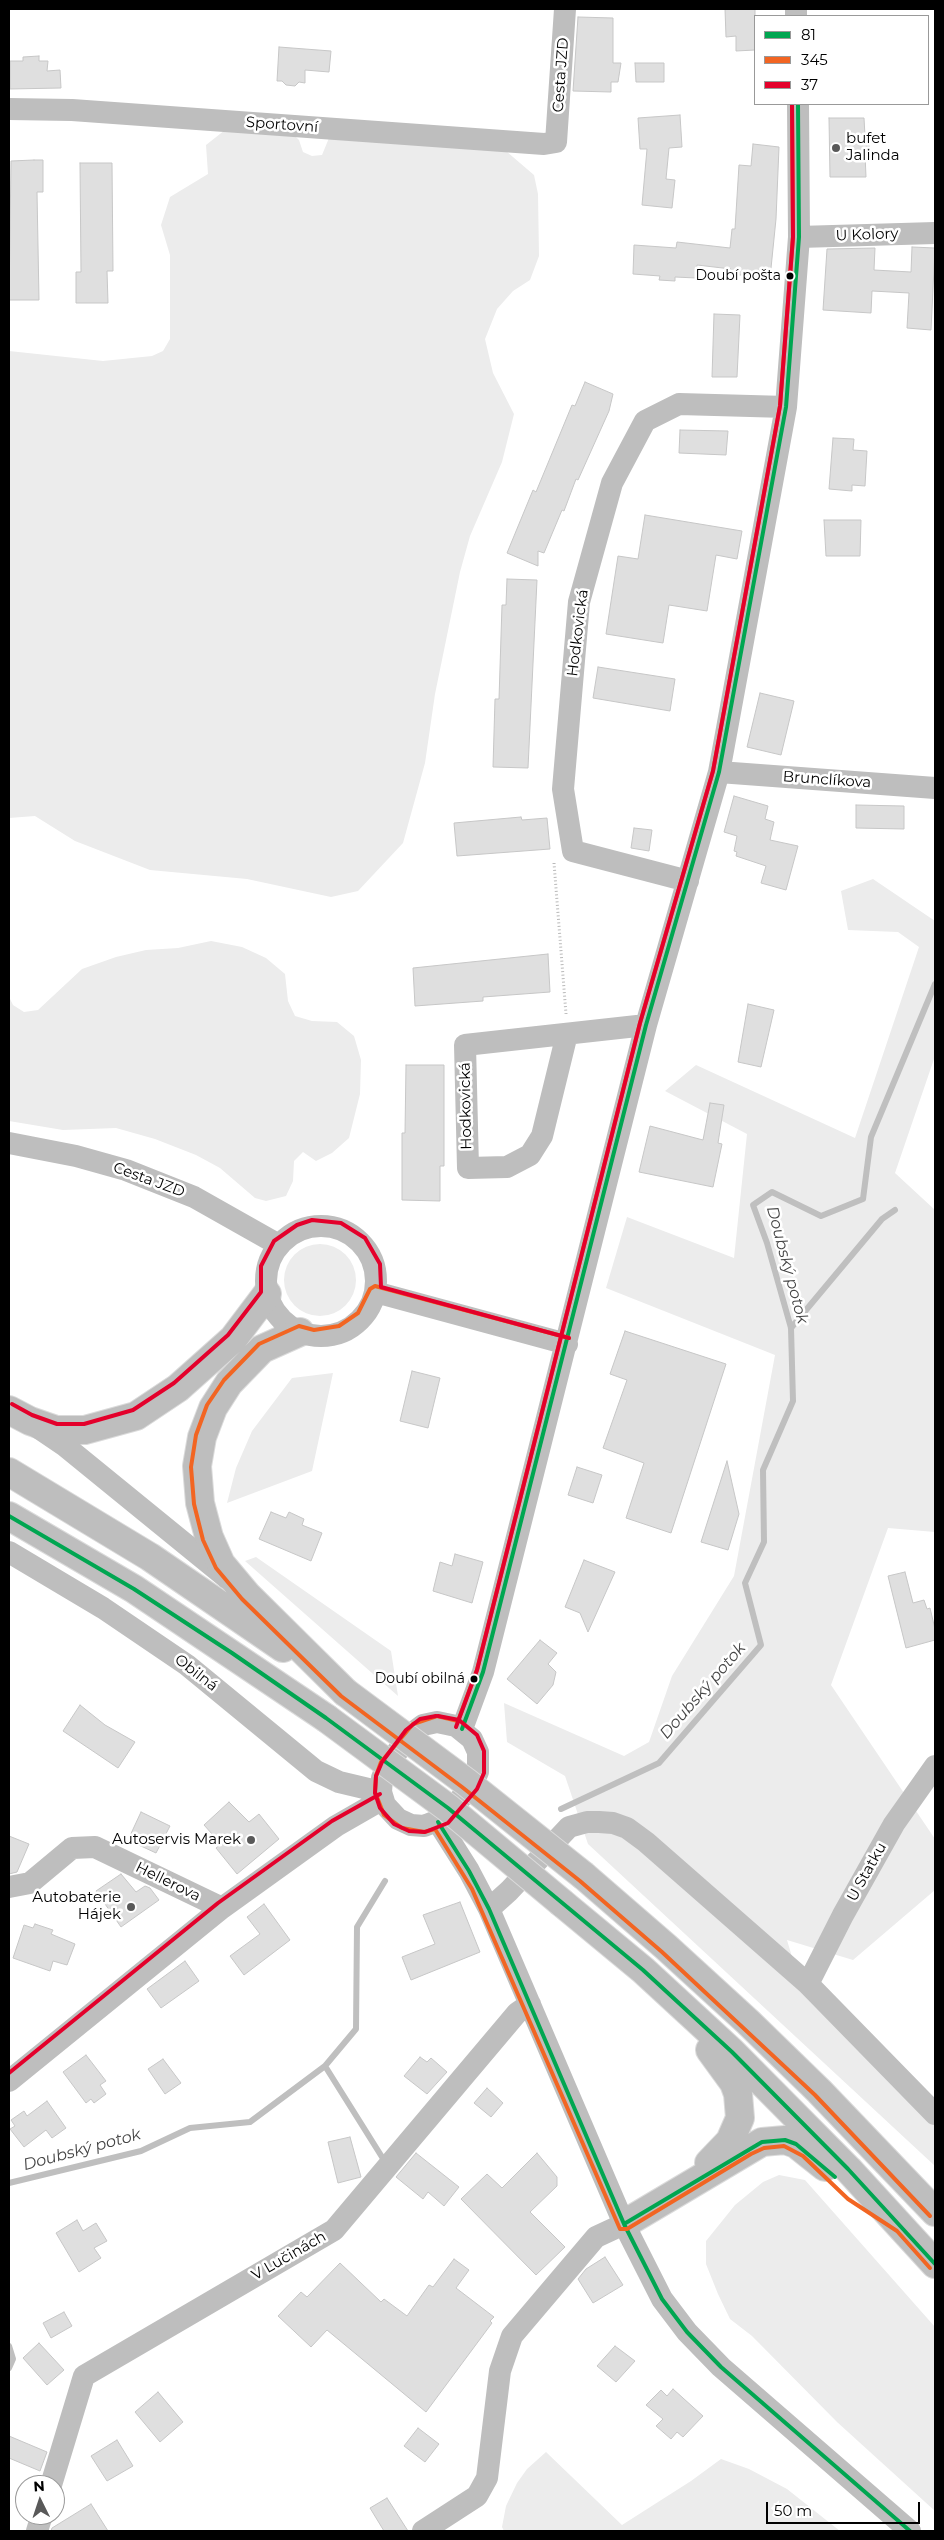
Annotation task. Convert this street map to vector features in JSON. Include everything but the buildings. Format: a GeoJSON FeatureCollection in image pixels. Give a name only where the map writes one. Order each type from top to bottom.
{"type":"FeatureCollection","features":[{"type":"Feature","properties":{"kind":"highway"},"geometry":{"type":"LineString","coordinates":[[19,1416],[56,1430],[85,1430],[136,1416],[178,1388],[233,1340],[267,1294]]}},
{"type":"Feature","properties":{"kind":"highway"},"geometry":{"type":"LineString","coordinates":[[300,1332],[262,1349],[229,1383],[213,1408],[202,1437],[197,1466],[200,1503],[209,1537],[221,1564],[247,1595],[345,1692]]}},
{"type":"Feature","properties":{"kind":"highway"},"geometry":{"type":"LineString","coordinates":[[9,1472],[150,1558],[345,1692],[466,1782],[584,1876],[748,2022],[819,2091],[935,2212]]}},
{"type":"Feature","properties":{"kind":"highway"},"geometry":{"type":"LineString","coordinates":[[9,1516],[134,1589],[326,1718],[448,1808],[643,1970],[787,2106],[935,2264]]}},
{"type":"Feature","properties":{"kind":"highway"},"geometry":{"type":"LineString","coordinates":[[643,1970],[728,2072],[738,2094],[740,2118],[737,2129],[730,2141],[691,2182]]}},
{"type":"Feature","properties":{"kind":"highway"},"geometry":{"type":"LineString","coordinates":[[624,2224],[656,2206],[691,2182],[762,2142],[785,2140],[807,2151],[852,2194],[901,2226]]}},
{"type":"Feature","properties":{"kind":"street","name":"Cesta JZD"},"geometry":{"type":"LineString","coordinates":[[556,142],[565,9]]}},
{"type":"Feature","properties":{"kind":"street"},"geometry":{"type":"LineString","coordinates":[[462,1729],[483,1672],[646,1026],[719,772],[786,408],[799,237],[798,105]]}},
{"type":"Feature","properties":{"kind":"street","name":"Sportovní"},"geometry":{"type":"LineString","coordinates":[[9,109],[72,110],[544,144],[556,142]]}},
{"type":"Feature","properties":{"kind":"street","name":"U Kolory"},"geometry":{"type":"LineString","coordinates":[[799,237],[935,233]]}},
{"type":"Feature","properties":{"kind":"street","name":"Hodkovická"},"geometry":{"type":"LineString","coordinates":[[573,851],[563,789],[579,602],[612,483],[645,421],[679,404],[786,408]]}},
{"type":"Feature","properties":{"kind":"street","name":"Brunclíkova"},"geometry":{"type":"LineString","coordinates":[[719,772],[935,788]]}},
{"type":"Feature","properties":{"kind":"street"},"geometry":{"type":"LineString","coordinates":[[573,851],[688,881]]}},
{"type":"Feature","properties":{"kind":"street","name":"Hodkovická"},"geometry":{"type":"LineString","coordinates":[[567,1034],[542,1136],[530,1155],[507,1167],[468,1168],[465,1045],[567,1034],[646,1026]]}},
{"type":"Feature","properties":{"kind":"street","name":"Cesta JZD"},"geometry":{"type":"LineString","coordinates":[[9,1144],[76,1156],[126,1170],[194,1197],[279,1245]]}},
{"type":"Feature","properties":{"kind":"street"},"geometry":{"type":"LineString","coordinates":[[313,1226],[326,1226],[351,1235],[369,1254],[374,1266],[375,1292],[363,1317],[347,1329],[327,1336],[300,1332],[279,1317],[267,1294],[267,1268],[279,1245],[300,1230],[313,1226]]}},
{"type":"Feature","properties":{"kind":"street"},"geometry":{"type":"LineString","coordinates":[[375,1292],[567,1344]]}},
{"type":"Feature","properties":{"kind":"street"},"geometry":{"type":"LineString","coordinates":[[19,1416],[65,1446],[247,1595]]}},
{"type":"Feature","properties":{"kind":"street","name":"Obilná"},"geometry":{"type":"LineString","coordinates":[[9,1552],[103,1608],[181,1660],[316,1771],[338,1782],[382,1796]]}},
{"type":"Feature","properties":{"kind":"street"},"geometry":{"type":"LineString","coordinates":[[436,1722],[450,1724],[462,1729],[472,1739],[478,1752],[478,1772],[472,1785],[451,1812],[438,1822],[424,1826],[405,1823],[394,1816],[382,1796],[382,1778],[387,1766],[417,1729],[436,1722]]}},
{"type":"Feature","properties":{"kind":"street","name":"U Statku"},"geometry":{"type":"LineString","coordinates":[[808,1984],[847,1908],[894,1824],[935,1766]]}},
{"type":"Feature","properties":{"kind":"street"},"geometry":{"type":"LineString","coordinates":[[9,2081],[222,1908],[336,1826],[382,1796]]}},
{"type":"Feature","properties":{"kind":"street"},"geometry":{"type":"LineString","coordinates":[[438,1822],[490,1908],[624,2224],[649,2278],[687,2332],[721,2367],[910,2531]]}},
{"type":"Feature","properties":{"kind":"street"},"geometry":{"type":"LineString","coordinates":[[490,1908],[509,1891],[569,1827],[587,1822],[613,1823],[627,1828],[646,1842],[808,1984],[935,2114]]}},
{"type":"Feature","properties":{"kind":"street","name":"Hellerova"},"geometry":{"type":"LineString","coordinates":[[9,1887],[30,1882],[72,1848],[95,1847],[222,1908]]}},
{"type":"Feature","properties":{"kind":"street","name":"V Lučinách"},"geometry":{"type":"LineString","coordinates":[[54,2475],[84,2376],[334,2230],[517,2013],[530,2004]]}},
{"type":"Feature","properties":{"kind":"street"},"geometry":{"type":"LineString","coordinates":[[423,2531],[477,2496],[487,2478],[500,2371],[512,2336],[596,2237],[624,2224]]}},
{"type":"Feature","properties":{"kind":"path"},"geometry":{"type":"LineString","coordinates":[[567,1034],[554,862],[573,851]]}},
{"type":"Feature","properties":{"kind":"shaded area"},"geometry":{"type":"Polygon","coordinates":[[[225,130],[294,135],[299,140],[303,152],[312,156],[322,155],[329,138],[506,151],[534,175],[538,194],[539,256],[530,280],[513,291],[497,309],[485,339],[493,373],[514,414],[502,462],[470,536],[460,572],[435,694],[425,763],[403,843],[358,891],[331,897],[247,879],[150,870],[75,841],[35,816],[9,818],[9,351],[103,361],[152,356],[163,351],[170,339],[170,255],[161,225],[170,197],[208,174],[206,145],[225,130]]]}},
{"type":"Feature","properties":{"kind":"shaded area"},"geometry":{"type":"Polygon","coordinates":[[[873,879],[935,921],[935,1056],[895,1173],[935,1210],[935,1532],[888,1528],[831,1685],[935,1839],[935,1890],[853,1960],[787,1940],[803,1994],[935,2098],[935,2166],[588,1844],[565,1776],[507,1742],[504,1703],[624,1756],[649,1742],[672,1676],[734,1576],[775,1355],[606,1288],[627,1217],[734,1258],[747,1134],[665,1091],[696,1065],[855,1138],[919,947],[898,932],[848,930],[841,891],[873,879]]]}},
{"type":"Feature","properties":{"kind":"shaded area"},"geometry":{"type":"Polygon","coordinates":[[[211,941],[242,947],[266,958],[285,974],[288,1001],[295,1016],[312,1021],[337,1022],[354,1036],[361,1060],[360,1094],[349,1138],[332,1153],[316,1161],[303,1152],[294,1161],[293,1181],[286,1196],[266,1201],[255,1198],[220,1168],[196,1155],[155,1139],[116,1128],[63,1130],[9,1121],[9,997],[13,1005],[24,1012],[38,1010],[82,969],[116,957],[146,950],[178,948],[211,941]]]}},
{"type":"Feature","properties":{"kind":"shaded area"},"geometry":{"type":"Polygon","coordinates":[[[320,1244],[340,1250],[350,1260],[356,1280],[350,1300],[340,1310],[320,1316],[300,1310],[290,1300],[284,1280],[290,1260],[300,1250],[320,1244]]]}},
{"type":"Feature","properties":{"kind":"shaded area"},"geometry":{"type":"Polygon","coordinates":[[[333,1373],[312,1471],[227,1503],[236,1468],[252,1431],[292,1378],[333,1373]]]}},
{"type":"Feature","properties":{"kind":"shaded area"},"geometry":{"type":"Polygon","coordinates":[[[256,1557],[391,1651],[398,1696],[245,1561],[256,1557]]]}},
{"type":"Feature","properties":{"kind":"shaded area"},"geometry":{"type":"Polygon","coordinates":[[[779,2175],[805,2180],[935,2327],[935,2511],[837,2422],[752,2336],[730,2319],[718,2294],[706,2264],[706,2241],[735,2205],[763,2182],[779,2175]]]}},
{"type":"Feature","properties":{"kind":"shaded area"},"geometry":{"type":"Polygon","coordinates":[[[546,2452],[622,2525],[691,2481],[721,2459],[749,2469],[787,2489],[840,2531],[504,2531],[502,2527],[506,2506],[517,2483],[527,2469],[546,2452]]]}},
{"type":"Feature","properties":{"kind":"waterway","name":"Doubský potok"},"geometry":{"type":"LineString","coordinates":[[561,1809],[659,1763],[761,1645],[745,1583],[764,1542],[763,1470],[793,1401],[791,1328],[767,1243],[753,1205],[772,1192],[821,1216],[863,1199],[871,1137],[935,984]]}},
{"type":"Feature","properties":{"kind":"waterway"},"geometry":{"type":"LineString","coordinates":[[791,1328],[882,1219],[895,1210]]}},
{"type":"Feature","properties":{"kind":"waterway","name":"Doubský potok"},"geometry":{"type":"LineString","coordinates":[[9,2183],[141,2151],[190,2128],[250,2122],[325,2066],[356,2029],[357,1927],[385,1881]]}},
{"type":"Feature","properties":{"kind":"waterway"},"geometry":{"type":"LineString","coordinates":[[325,2066],[382,2157]]}},
{"type":"Feature","properties":{"kind":"waterway","name":"Doubský potok"},"geometry":{"type":"LineString","coordinates":[[9,2346],[13,2359],[9,2368]]}},
{"type":"Feature","properties":{"kind":"transit line","name":"345"},"geometry":{"type":"LineString","coordinates":[[792,105],[793,237],[780,406],[713,771],[640,1023],[477,1670],[458,1721],[437,1716],[413,1724],[381,1762],[376,1776],[375,1792],[384,1815],[402,1828],[424,1832],[435,1829],[472,1889],[620,2229],[627,2229],[751,2154],[764,2148],[784,2146],[803,2156],[848,2199],[897,2231],[930,2268]]}},
{"type":"Feature","properties":{"kind":"transit line","name":"37"},"geometry":{"type":"LineString","coordinates":[[456,1727],[477,1670],[640,1023],[713,771],[780,406],[793,237],[792,105]]}},
{"type":"Feature","properties":{"kind":"transit line","name":"81"},"geometry":{"type":"LineString","coordinates":[[462,1729],[483,1672],[646,1025],[719,772],[786,407],[799,237],[798,105]]}},
{"type":"Feature","properties":{"kind":"transit line","name":"37"},"geometry":{"type":"LineString","coordinates":[[12,1404],[32,1415],[57,1424],[84,1424],[133,1410],[174,1383],[228,1335],[261,1292],[261,1266],[274,1241],[297,1225],[312,1220],[341,1223],[365,1238],[380,1264],[381,1287],[569,1338]]}},
{"type":"Feature","properties":{"kind":"transit line","name":"345"},"geometry":{"type":"LineString","coordinates":[[569,1338],[375,1286],[370,1289],[358,1313],[339,1326],[314,1330],[299,1326],[259,1344],[224,1380],[207,1405],[196,1435],[191,1467],[194,1504],[203,1540],[216,1568],[242,1599],[341,1696],[462,1787],[580,1881],[662,1952],[815,2095],[930,2216]]}},
{"type":"Feature","properties":{"kind":"transit line","name":"81"},"geometry":{"type":"LineString","coordinates":[[9,1516],[134,1589],[232,1653],[326,1718],[448,1808],[643,1970],[732,2052],[848,2169],[935,2264]]}},
{"type":"Feature","properties":{"kind":"transit line","name":"37"},"geometry":{"type":"LineString","coordinates":[[436,1716],[420,1719],[406,1730],[382,1762],[376,1776],[375,1793],[380,1808],[394,1824],[409,1831],[425,1832],[448,1823],[477,1789],[484,1773],[484,1751],[477,1735],[459,1720],[438,1716]]}},
{"type":"Feature","properties":{"kind":"transit line","name":"37"},"geometry":{"type":"LineString","coordinates":[[9,2073],[218,1903],[332,1821],[380,1794]]}},
{"type":"Feature","properties":{"kind":"transit line","name":"81"},"geometry":{"type":"LineString","coordinates":[[438,1822],[469,1871],[489,1909],[624,2224],[662,2299],[687,2332],[721,2367],[910,2531]]}},
{"type":"Feature","properties":{"kind":"transit line","name":"81"},"geometry":{"type":"LineString","coordinates":[[624,2224],[762,2142],[785,2140],[796,2144],[835,2177]]}},
{"type":"Feature","properties":{"kind":"place","name":"bufet Jalinda"},"geometry":{"type":"Point","coordinates":[836,148]}},
{"type":"Feature","properties":{"kind":"place","name":"Doubí pošta"},"geometry":{"type":"Point","coordinates":[790,276]}},
{"type":"Feature","properties":{"kind":"place","name":"Doubí obilná"},"geometry":{"type":"Point","coordinates":[474,1679]}},
{"type":"Feature","properties":{"kind":"place","name":"Autoservis Marek"},"geometry":{"type":"Point","coordinates":[251,1840]}},
{"type":"Feature","properties":{"kind":"place","name":"Autobaterie Hájek"},"geometry":{"type":"Point","coordinates":[131,1907]}}]}
